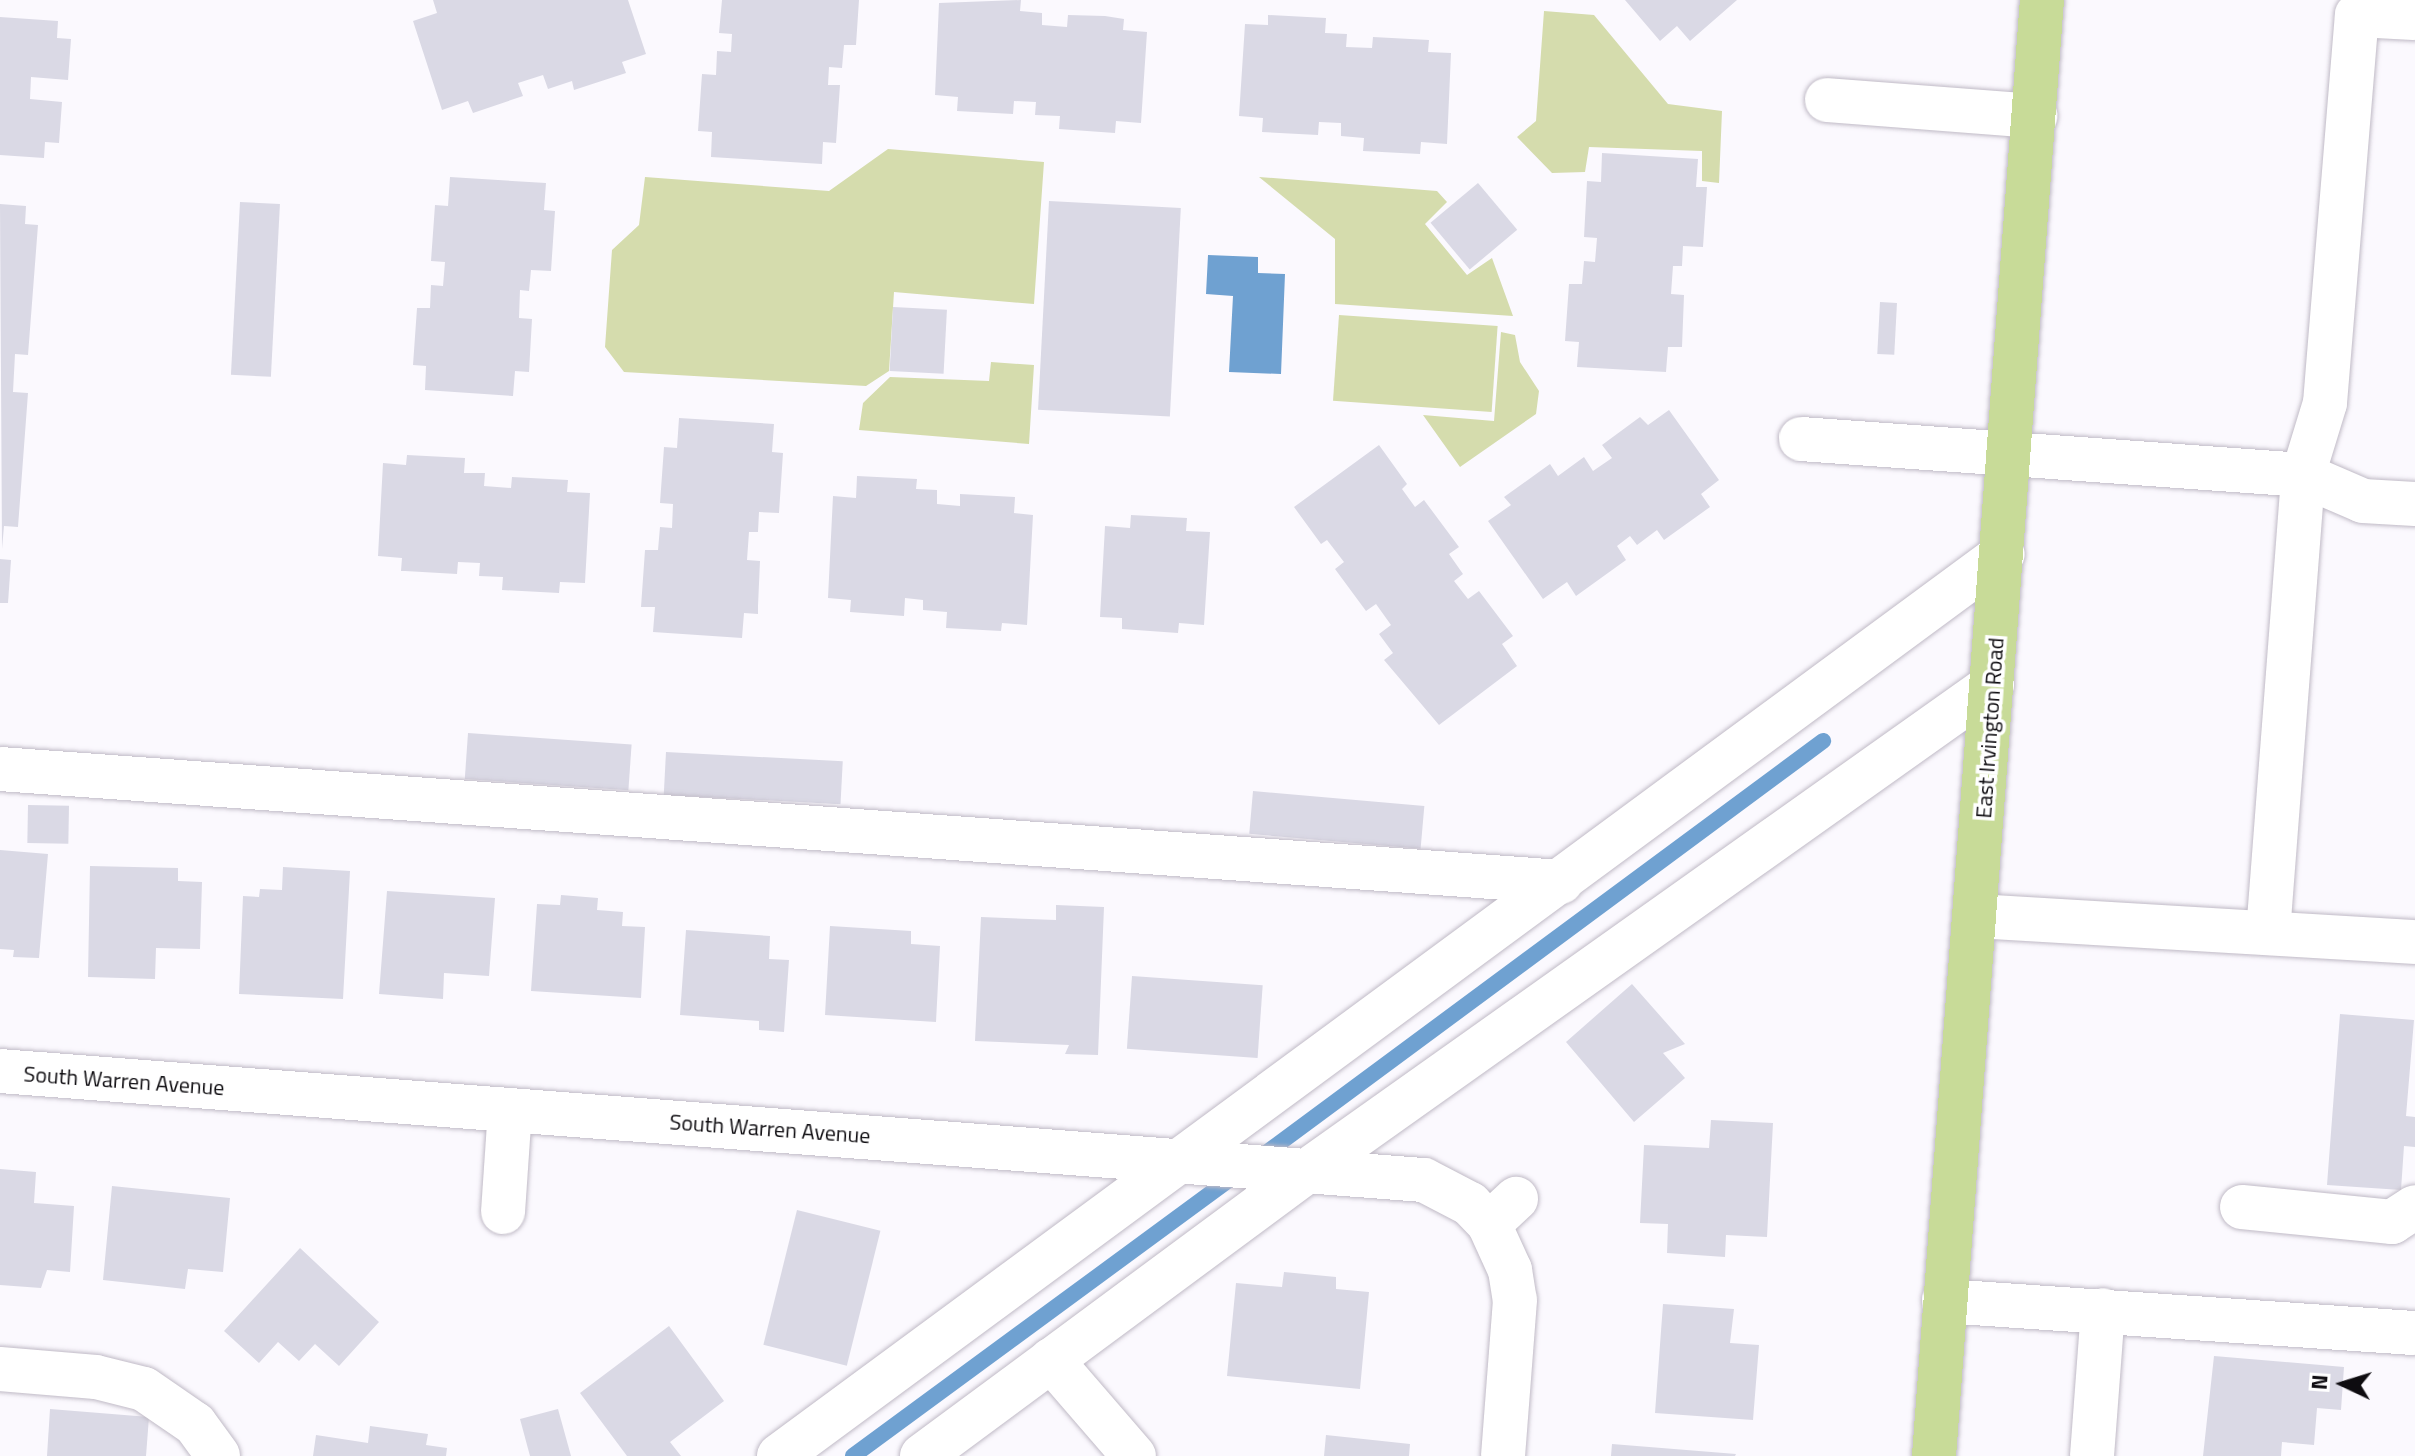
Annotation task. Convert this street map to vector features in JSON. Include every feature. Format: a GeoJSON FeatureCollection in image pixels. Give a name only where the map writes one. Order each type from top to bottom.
{"type":"FeatureCollection","features":[{"type":"Feature","properties":{"kind":"main road","name":"East Irvington Road"},"geometry":{"type":"LineString","coordinates":[[1934,1456],[1977,916],[2042,0]]}},
{"type":"Feature","properties":{"kind":"street"},"geometry":{"type":"LineString","coordinates":[[2268,933],[2303,475],[2325,403],[2357,15],[2415,18]]}},
{"type":"Feature","properties":{"kind":"street"},"geometry":{"type":"LineString","coordinates":[[1827,100],[2035,116]]}},
{"type":"Feature","properties":{"kind":"street"},"geometry":{"type":"LineString","coordinates":[[1801,439],[2009,457],[2303,475],[2363,501],[2415,504]]}},
{"type":"Feature","properties":{"kind":"street"},"geometry":{"type":"LineString","coordinates":[[779,1456],[1184,1161],[2003,554]]}},
{"type":"Feature","properties":{"kind":"street"},"geometry":{"type":"LineString","coordinates":[[922,1456],[1307,1171],[1992,685]]}},
{"type":"Feature","properties":{"kind":"street"},"geometry":{"type":"LineString","coordinates":[[0,769],[1561,882]]}},
{"type":"Feature","properties":{"kind":"street"},"geometry":{"type":"LineString","coordinates":[[1977,916],[2415,942]]}},
{"type":"Feature","properties":{"kind":"street","name":"South Warren Avenue"},"geometry":{"type":"LineString","coordinates":[[0,1071],[1424,1180],[1470,1204],[1502,1212],[1515,1300],[1503,1456]]}},
{"type":"Feature","properties":{"kind":"street"},"geometry":{"type":"LineString","coordinates":[[503,1212],[510,1110]]}},
{"type":"Feature","properties":{"kind":"street"},"geometry":{"type":"LineString","coordinates":[[2242,1207],[2392,1222],[2415,1207]]}},
{"type":"Feature","properties":{"kind":"street"},"geometry":{"type":"LineString","coordinates":[[1944,1301],[2415,1333]]}},
{"type":"Feature","properties":{"kind":"street"},"geometry":{"type":"LineString","coordinates":[[2092,1456],[2103,1310]]}},
{"type":"Feature","properties":{"kind":"street"},"geometry":{"type":"LineString","coordinates":[[1051,1360],[1134,1456]]}},
{"type":"Feature","properties":{"kind":"street"},"geometry":{"type":"LineString","coordinates":[[0,1369],[96,1377],[144,1389],[195,1424],[218,1456]]}},
{"type":"Feature","properties":{"kind":"green space"},"geometry":{"type":"Polygon","coordinates":[[[1544,11],[1594,15],[1668,104],[1722,111],[1719,183],[1702,181],[1702,151],[1589,147],[1585,172],[1552,173],[1517,137],[1536,121],[1544,11]]]}},
{"type":"Feature","properties":{"kind":"green space"},"geometry":{"type":"Polygon","coordinates":[[[888,149],[1044,162],[1034,304],[894,292],[889,371],[866,386],[624,372],[605,347],[612,250],[639,225],[645,177],[829,191],[888,149]]]}},
{"type":"Feature","properties":{"kind":"green space"},"geometry":{"type":"Polygon","coordinates":[[[1259,177],[1437,191],[1447,202],[1425,224],[1467,275],[1492,258],[1513,316],[1335,304],[1335,239],[1259,177]]]}},
{"type":"Feature","properties":{"kind":"green space"},"geometry":{"type":"Polygon","coordinates":[[[1339,315],[1498,326],[1492,412],[1333,401],[1339,315]]]}},
{"type":"Feature","properties":{"kind":"green space"},"geometry":{"type":"Polygon","coordinates":[[[1501,332],[1515,335],[1520,362],[1539,391],[1536,414],[1460,467],[1423,415],[1494,421],[1501,332]]]}},
{"type":"Feature","properties":{"kind":"green space"},"geometry":{"type":"Polygon","coordinates":[[[991,362],[1034,365],[1029,444],[859,430],[863,403],[890,377],[989,381],[991,362]]]}},
{"type":"Feature","properties":{"kind":"water"},"geometry":{"type":"Polygon","coordinates":[[[1208,255],[1258,257],[1258,273],[1285,274],[1281,374],[1229,372],[1233,296],[1206,294],[1208,255]]]}},
{"type":"Feature","properties":{"kind":"building"},"geometry":{"type":"Polygon","coordinates":[[[433,0],[628,0],[646,54],[622,62],[626,73],[574,90],[572,81],[548,89],[543,75],[518,83],[523,96],[473,113],[468,101],[442,110],[413,21],[437,13],[433,0]]]}},
{"type":"Feature","properties":{"kind":"building"},"geometry":{"type":"Polygon","coordinates":[[[722,0],[859,0],[856,45],[844,45],[842,68],[829,67],[828,85],[840,85],[836,143],[823,142],[822,164],[711,157],[712,132],[698,131],[702,74],[716,75],[717,51],[731,52],[732,34],[719,33],[722,0]]]}},
{"type":"Feature","properties":{"kind":"building"},"geometry":{"type":"Polygon","coordinates":[[[1021,0],[1020,11],[1042,13],[1042,25],[1067,27],[1068,15],[1105,16],[1124,19],[1123,30],[1147,32],[1141,123],[1116,121],[1115,133],[1059,129],[1060,116],[1035,115],[1036,102],[1014,101],[1013,114],[957,111],[958,97],[935,95],[939,3],[1021,0]]]}},
{"type":"Feature","properties":{"kind":"building"},"geometry":{"type":"Polygon","coordinates":[[[1625,0],[1737,0],[1690,41],[1677,26],[1660,41],[1625,0]]]}},
{"type":"Feature","properties":{"kind":"building"},"geometry":{"type":"Polygon","coordinates":[[[1268,15],[1326,18],[1325,33],[1347,34],[1346,47],[1372,48],[1373,37],[1429,40],[1428,52],[1451,53],[1447,144],[1421,142],[1420,154],[1363,151],[1364,138],[1341,136],[1341,123],[1319,122],[1318,135],[1262,132],[1263,118],[1239,116],[1245,24],[1268,25],[1268,15]]]}},
{"type":"Feature","properties":{"kind":"building"},"geometry":{"type":"Polygon","coordinates":[[[0,17],[58,21],[57,38],[71,39],[68,80],[31,77],[30,99],[62,102],[59,143],[45,142],[44,158],[0,155],[0,17]]]}},
{"type":"Feature","properties":{"kind":"building"},"geometry":{"type":"Polygon","coordinates":[[[1602,153],[1698,159],[1696,187],[1707,187],[1703,247],[1683,246],[1682,266],[1673,266],[1671,294],[1684,295],[1682,347],[1668,347],[1666,372],[1577,367],[1579,342],[1565,341],[1569,284],[1582,284],[1584,261],[1595,262],[1597,238],[1584,237],[1587,181],[1601,182],[1602,153]]]}},
{"type":"Feature","properties":{"kind":"building"},"geometry":{"type":"Polygon","coordinates":[[[450,177],[546,183],[544,210],[555,211],[551,271],[531,270],[529,291],[520,290],[519,318],[532,319],[529,372],[515,371],[513,396],[425,390],[426,366],[413,365],[417,308],[430,308],[431,285],[443,286],[445,262],[431,261],[435,205],[448,206],[450,177]]]}},
{"type":"Feature","properties":{"kind":"building"},"geometry":{"type":"Polygon","coordinates":[[[1478,183],[1517,230],[1470,270],[1431,223],[1478,183]]]}},
{"type":"Feature","properties":{"kind":"building"},"geometry":{"type":"Polygon","coordinates":[[[1049,201],[1181,208],[1170,417],[1038,410],[1049,201]]]}},
{"type":"Feature","properties":{"kind":"building"},"geometry":{"type":"Polygon","coordinates":[[[240,202],[280,204],[271,377],[231,375],[240,202]]]}},
{"type":"Feature","properties":{"kind":"building"},"geometry":{"type":"Polygon","coordinates":[[[0,204],[26,206],[25,224],[38,225],[28,355],[15,354],[13,392],[28,393],[18,527],[4,526],[2,549],[0,204]]]}},
{"type":"Feature","properties":{"kind":"building"},"geometry":{"type":"Polygon","coordinates":[[[1880,302],[1897,303],[1894,355],[1877,354],[1880,302]]]}},
{"type":"Feature","properties":{"kind":"building"},"geometry":{"type":"Polygon","coordinates":[[[893,307],[947,310],[944,374],[890,371],[893,307]]]}},
{"type":"Feature","properties":{"kind":"building"},"geometry":{"type":"Polygon","coordinates":[[[1669,410],[1719,480],[1701,494],[1710,507],[1664,540],[1657,530],[1637,545],[1630,536],[1617,546],[1626,560],[1576,596],[1567,582],[1543,599],[1488,521],[1511,505],[1504,497],[1550,464],[1558,476],[1584,457],[1593,471],[1612,458],[1602,445],[1640,417],[1648,425],[1669,410]]]}},
{"type":"Feature","properties":{"kind":"building"},"geometry":{"type":"Polygon","coordinates":[[[679,418],[774,424],[772,452],[783,453],[779,513],[759,512],[758,532],[749,532],[747,560],[760,561],[758,614],[744,613],[742,638],[653,632],[655,607],[641,607],[645,550],[658,550],[660,527],[672,528],[673,504],[660,503],[664,447],[677,448],[679,418]]]}},
{"type":"Feature","properties":{"kind":"building"},"geometry":{"type":"Polygon","coordinates":[[[1379,445],[1407,484],[1402,489],[1415,507],[1424,500],[1459,547],[1449,554],[1463,574],[1454,581],[1468,599],[1479,591],[1513,636],[1502,644],[1517,666],[1439,725],[1384,660],[1393,653],[1379,634],[1391,625],[1376,604],[1366,611],[1335,569],[1344,562],[1327,540],[1321,544],[1294,507],[1379,445]]]}},
{"type":"Feature","properties":{"kind":"building"},"geometry":{"type":"Polygon","coordinates":[[[407,455],[465,458],[464,473],[485,473],[484,486],[511,488],[512,477],[568,480],[567,492],[590,493],[585,583],[560,582],[559,593],[502,590],[503,577],[479,576],[480,563],[458,562],[457,574],[401,571],[402,558],[378,556],[383,463],[406,465],[407,455]]]}},
{"type":"Feature","properties":{"kind":"building"},"geometry":{"type":"Polygon","coordinates":[[[857,476],[917,479],[916,489],[937,490],[937,504],[960,506],[960,494],[1015,497],[1014,513],[1033,515],[1027,625],[1002,623],[1001,631],[946,628],[947,612],[923,610],[923,600],[905,598],[904,616],[850,612],[851,600],[828,598],[833,496],[856,498],[857,476]]]}},
{"type":"Feature","properties":{"kind":"building"},"geometry":{"type":"Polygon","coordinates":[[[1131,515],[1187,518],[1186,531],[1210,532],[1204,625],[1179,623],[1178,633],[1122,629],[1122,618],[1100,617],[1105,526],[1130,528],[1131,515]]]}},
{"type":"Feature","properties":{"kind":"building"},"geometry":{"type":"Polygon","coordinates":[[[0,559],[11,560],[8,603],[0,603],[0,559]]]}},
{"type":"Feature","properties":{"kind":"building"},"geometry":{"type":"Polygon","coordinates":[[[468,733],[632,744],[628,790],[465,779],[468,733]]]}},
{"type":"Feature","properties":{"kind":"building"},"geometry":{"type":"Polygon","coordinates":[[[666,752],[843,761],[841,804],[664,795],[666,752]]]}},
{"type":"Feature","properties":{"kind":"building"},"geometry":{"type":"Polygon","coordinates":[[[1253,791],[1424,806],[1421,849],[1249,834],[1253,791]]]}},
{"type":"Feature","properties":{"kind":"building"},"geometry":{"type":"Polygon","coordinates":[[[28,805],[69,806],[68,844],[27,843],[28,805]]]}},
{"type":"Feature","properties":{"kind":"building"},"geometry":{"type":"Polygon","coordinates":[[[0,850],[48,854],[39,958],[13,957],[14,950],[0,949],[0,850]]]}},
{"type":"Feature","properties":{"kind":"building"},"geometry":{"type":"Polygon","coordinates":[[[90,866],[178,868],[178,881],[202,882],[200,949],[156,948],[155,979],[88,977],[90,866]]]}},
{"type":"Feature","properties":{"kind":"building"},"geometry":{"type":"Polygon","coordinates":[[[283,867],[350,871],[343,999],[239,994],[243,896],[259,897],[260,889],[282,890],[283,867]]]}},
{"type":"Feature","properties":{"kind":"building"},"geometry":{"type":"Polygon","coordinates":[[[387,891],[495,898],[489,976],[444,973],[443,999],[379,994],[387,891]]]}},
{"type":"Feature","properties":{"kind":"building"},"geometry":{"type":"Polygon","coordinates":[[[561,895],[598,898],[597,910],[623,912],[622,926],[645,927],[641,998],[531,991],[537,904],[560,905],[561,895]]]}},
{"type":"Feature","properties":{"kind":"building"},"geometry":{"type":"Polygon","coordinates":[[[1056,905],[1104,907],[1098,1055],[1065,1054],[1069,1045],[975,1041],[981,917],[1056,920],[1056,905]]]}},
{"type":"Feature","properties":{"kind":"building"},"geometry":{"type":"Polygon","coordinates":[[[830,926],[911,931],[911,944],[940,946],[936,1022],[825,1015],[830,926]]]}},
{"type":"Feature","properties":{"kind":"building"},"geometry":{"type":"Polygon","coordinates":[[[686,930],[770,936],[769,959],[789,960],[784,1032],[759,1030],[759,1021],[680,1015],[686,930]]]}},
{"type":"Feature","properties":{"kind":"building"},"geometry":{"type":"Polygon","coordinates":[[[1132,976],[1263,985],[1258,1058],[1127,1049],[1132,976]]]}},
{"type":"Feature","properties":{"kind":"building"},"geometry":{"type":"Polygon","coordinates":[[[1632,984],[1685,1044],[1663,1053],[1685,1078],[1634,1122],[1566,1042],[1632,984]]]}},
{"type":"Feature","properties":{"kind":"building"},"geometry":{"type":"Polygon","coordinates":[[[2340,1014],[2414,1020],[2406,1116],[2415,1117],[2415,1147],[2404,1146],[2401,1190],[2327,1185],[2340,1014]]]}},
{"type":"Feature","properties":{"kind":"building"},"geometry":{"type":"Polygon","coordinates":[[[1711,1120],[1773,1123],[1767,1237],[1726,1235],[1725,1257],[1667,1253],[1668,1224],[1640,1223],[1644,1145],[1709,1148],[1711,1120]]]}},
{"type":"Feature","properties":{"kind":"building"},"geometry":{"type":"Polygon","coordinates":[[[0,1169],[36,1172],[34,1203],[74,1206],[70,1272],[47,1270],[41,1288],[0,1285],[0,1169]]]}},
{"type":"Feature","properties":{"kind":"building"},"geometry":{"type":"Polygon","coordinates":[[[112,1186],[230,1198],[223,1272],[188,1269],[185,1289],[103,1280],[112,1186]]]}},
{"type":"Feature","properties":{"kind":"building"},"geometry":{"type":"Polygon","coordinates":[[[797,1210],[880,1231],[847,1366],[763,1345],[797,1210]]]}},
{"type":"Feature","properties":{"kind":"building"},"geometry":{"type":"Polygon","coordinates":[[[300,1248],[379,1322],[339,1366],[315,1344],[299,1361],[278,1342],[259,1363],[224,1331],[300,1248]]]}},
{"type":"Feature","properties":{"kind":"building"},"geometry":{"type":"Polygon","coordinates":[[[1284,1272],[1336,1277],[1336,1289],[1369,1292],[1360,1389],[1227,1376],[1236,1283],[1282,1287],[1284,1272]]]}},
{"type":"Feature","properties":{"kind":"building"},"geometry":{"type":"Polygon","coordinates":[[[1663,1304],[1734,1309],[1730,1343],[1759,1345],[1753,1420],[1655,1413],[1663,1304]]]}},
{"type":"Feature","properties":{"kind":"building"},"geometry":{"type":"Polygon","coordinates":[[[669,1326],[724,1401],[670,1442],[681,1456],[627,1456],[580,1393],[669,1326]]]}},
{"type":"Feature","properties":{"kind":"building"},"geometry":{"type":"Polygon","coordinates":[[[2214,1356],[2344,1367],[2341,1410],[2317,1408],[2314,1445],[2282,1442],[2281,1456],[2203,1456],[2214,1356]]]}},
{"type":"Feature","properties":{"kind":"building"},"geometry":{"type":"Polygon","coordinates":[[[50,1409],[149,1417],[146,1456],[47,1456],[50,1409]]]}},
{"type":"Feature","properties":{"kind":"building"},"geometry":{"type":"Polygon","coordinates":[[[558,1409],[571,1456],[530,1456],[520,1419],[558,1409]]]}},
{"type":"Feature","properties":{"kind":"building"},"geometry":{"type":"Polygon","coordinates":[[[370,1426],[428,1434],[426,1445],[447,1448],[446,1456],[313,1456],[316,1435],[368,1443],[370,1426]]]}},
{"type":"Feature","properties":{"kind":"building"},"geometry":{"type":"Polygon","coordinates":[[[1326,1435],[1410,1444],[1409,1456],[1324,1456],[1326,1435]]]}},
{"type":"Feature","properties":{"kind":"building"},"geometry":{"type":"Polygon","coordinates":[[[1612,1444],[1736,1454],[1611,1456],[1612,1444]]]}},
{"type":"Feature","properties":{"kind":"waterway"},"geometry":{"type":"LineString","coordinates":[[1258,1159],[1823,741]]}},
{"type":"Feature","properties":{"kind":"waterway"},"geometry":{"type":"LineString","coordinates":[[853,1456],[1236,1175]]}}]}
